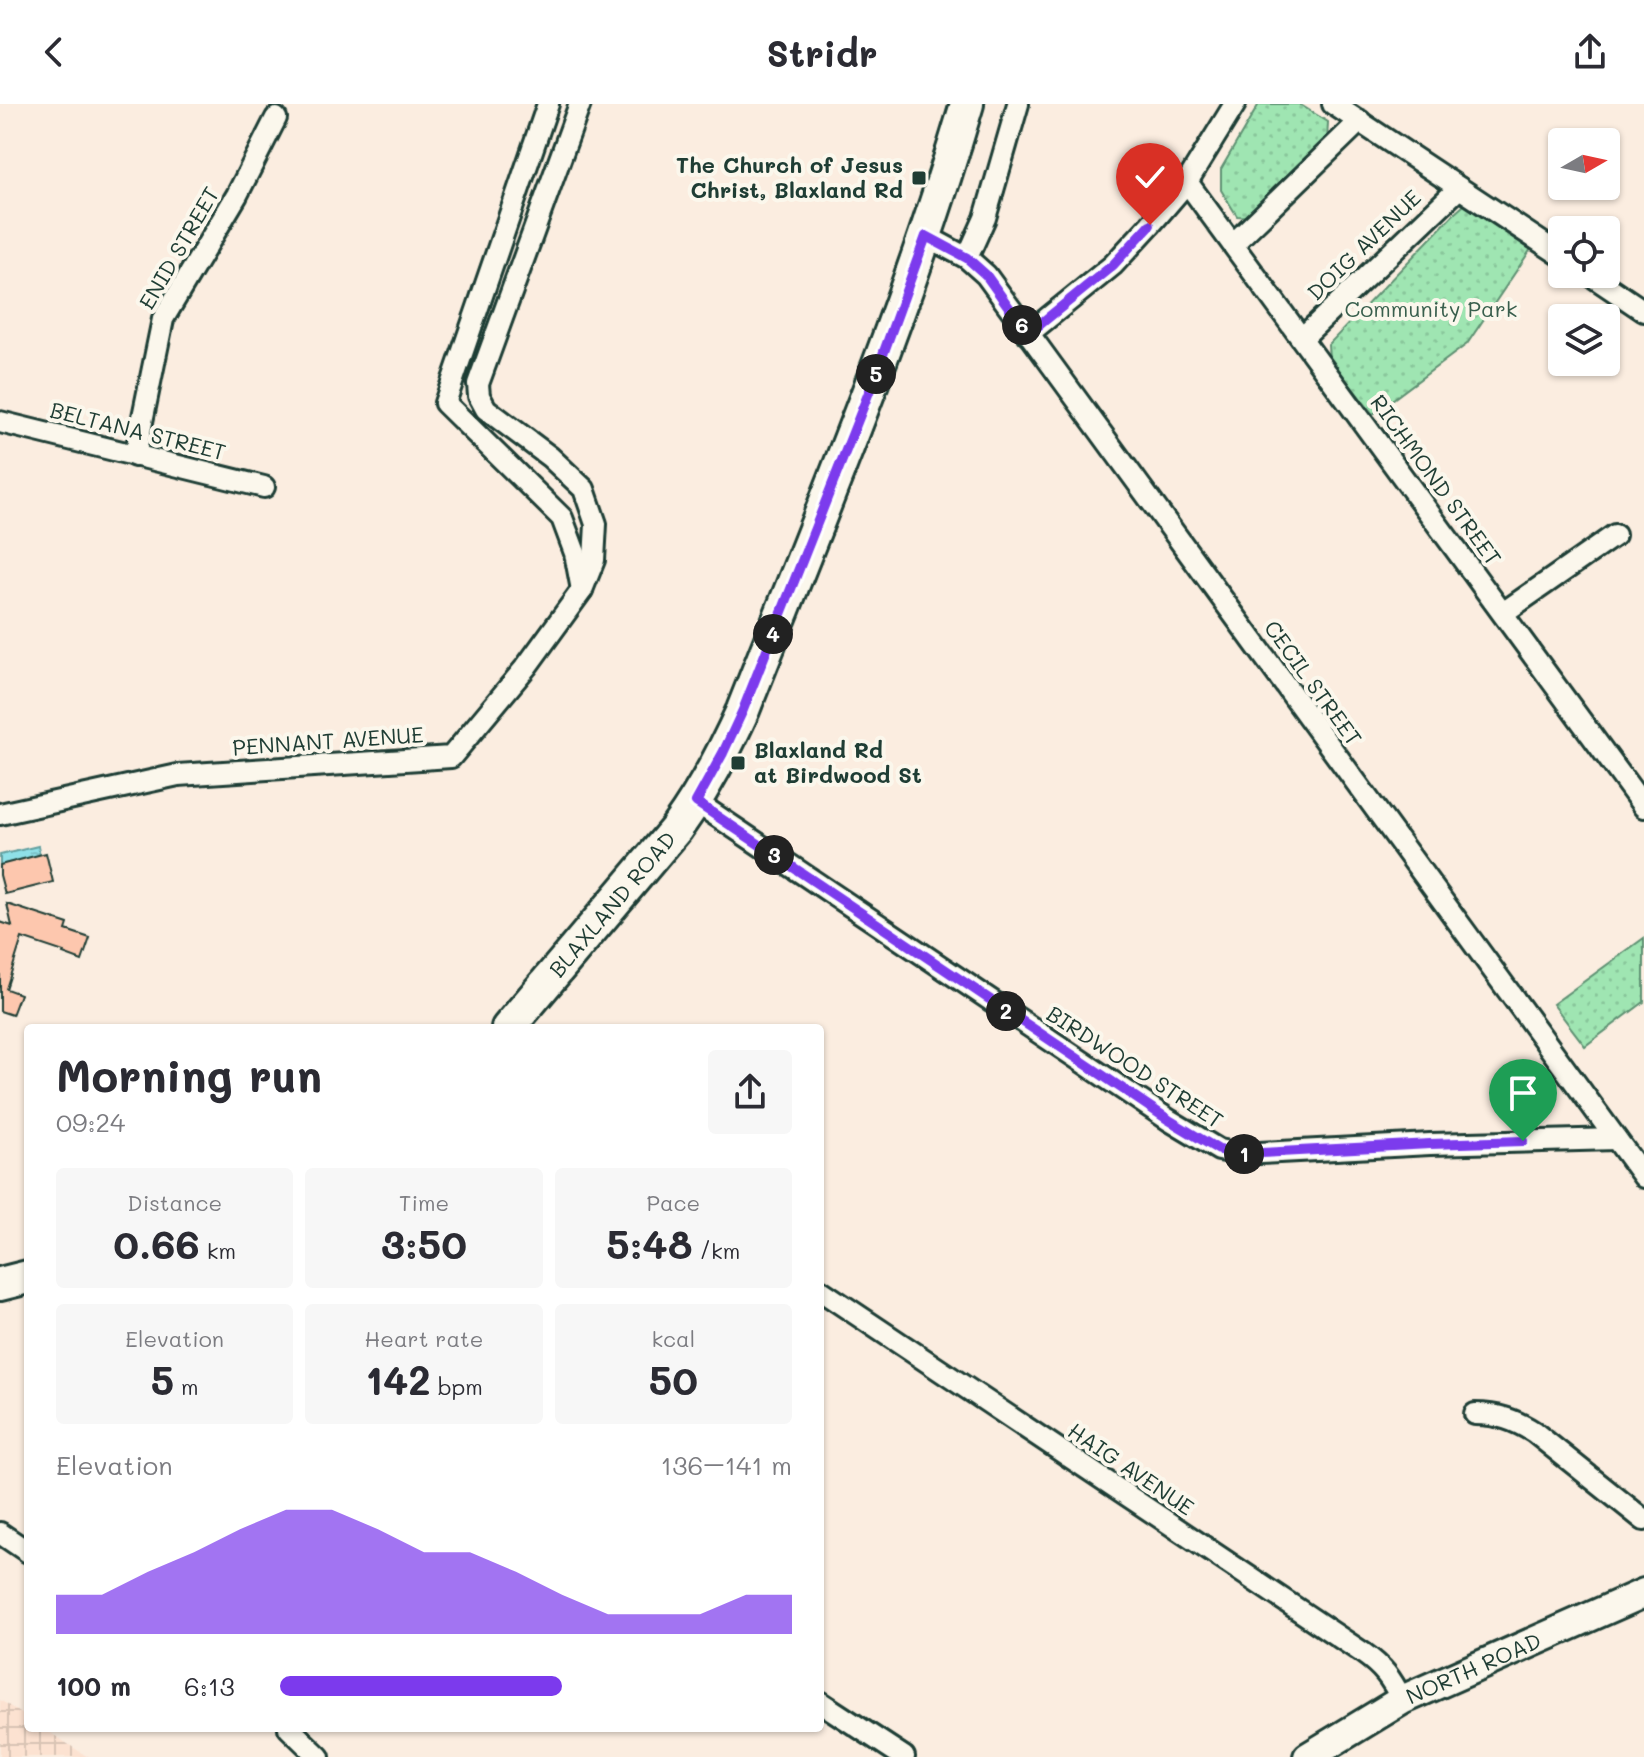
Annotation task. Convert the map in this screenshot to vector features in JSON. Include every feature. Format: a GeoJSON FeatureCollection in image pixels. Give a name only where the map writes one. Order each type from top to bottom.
{"type":"FeatureCollection","features":[{"type":"Feature","properties":{"kind":"main road","name":"BLAXLAND ROAD"},"geometry":{"type":"LineString","coordinates":[[511,1024],[676,829],[696,802],[723,753],[743,710],[873,382],[926,236],[967,104]]}},
{"type":"Feature","properties":{"kind":"main road"},"geometry":{"type":"LineString","coordinates":[[0,1284],[24,1278]]}},
{"type":"Feature","properties":{"kind":"street"},"geometry":{"type":"LineString","coordinates":[[548,104],[445,403],[562,518],[575,553],[582,590]]}},
{"type":"Feature","properties":{"kind":"street","name":"PENNANT AVENUE"},"geometry":{"type":"LineString","coordinates":[[0,814],[178,775],[451,757],[526,667],[582,590],[594,560],[596,524],[584,489],[550,457],[486,409],[479,396],[478,384],[580,104]]}},
{"type":"Feature","properties":{"kind":"street"},"geometry":{"type":"LineString","coordinates":[[967,258],[985,218],[1018,104]]}},
{"type":"Feature","properties":{"kind":"street"},"geometry":{"type":"LineString","coordinates":[[1028,334],[1113,265],[1187,182],[1235,104]]}},
{"type":"Feature","properties":{"kind":"street"},"geometry":{"type":"LineString","coordinates":[[1333,104],[1548,247]]}},
{"type":"Feature","properties":{"kind":"street","name":"ENID STREET"},"geometry":{"type":"LineString","coordinates":[[135,456],[163,319],[237,195],[276,118]]}},
{"type":"Feature","properties":{"kind":"street"},"geometry":{"type":"LineString","coordinates":[[1233,244],[1360,121]]}},
{"type":"Feature","properties":{"kind":"street","name":"RICHMOND STREET"},"geometry":{"type":"LineString","coordinates":[[1187,182],[1644,807]]}},
{"type":"Feature","properties":{"kind":"street","name":"DOIG AVENUE"},"geometry":{"type":"LineString","coordinates":[[1302,338],[1459,188]]}},
{"type":"Feature","properties":{"kind":"street","name":"CECIL STREET"},"geometry":{"type":"LineString","coordinates":[[926,236],[967,258],[986,275],[1644,1177]]}},
{"type":"Feature","properties":{"kind":"street"},"geometry":{"type":"LineString","coordinates":[[1610,288],[1644,311]]}},
{"type":"Feature","properties":{"kind":"street","name":"BELTANA STREET"},"geometry":{"type":"LineString","coordinates":[[0,422],[264,487]]}},
{"type":"Feature","properties":{"kind":"street"},"geometry":{"type":"LineString","coordinates":[[1503,613],[1615,535]]}},
{"type":"Feature","properties":{"kind":"street","name":"BIRDWOOD STREET"},"geometry":{"type":"LineString","coordinates":[[696,802],[1169,1120],[1219,1150],[1241,1154],[1430,1144],[1616,1139]]}},
{"type":"Feature","properties":{"kind":"street","name":"HAIG AVENUE"},"geometry":{"type":"LineString","coordinates":[[824,1293],[1363,1653],[1380,1665],[1402,1700]]}},
{"type":"Feature","properties":{"kind":"street"},"geometry":{"type":"LineString","coordinates":[[1475,1414],[1494,1414],[1517,1421],[1644,1520]]}},
{"type":"Feature","properties":{"kind":"street"},"geometry":{"type":"LineString","coordinates":[[0,1533],[24,1549]]}},
{"type":"Feature","properties":{"kind":"street","name":"NORTH ROAD"},"geometry":{"type":"LineString","coordinates":[[1308,1757],[1402,1700],[1644,1593]]}},
{"type":"Feature","properties":{"kind":"street"},"geometry":{"type":"LineString","coordinates":[[824,1705],[904,1757]]}},
{"type":"Feature","properties":{"kind":"street"},"geometry":{"type":"LineString","coordinates":[[293,1732],[319,1757]]}},
{"type":"Feature","properties":{"kind":"shaded area"},"geometry":{"type":"Polygon","coordinates":[[[0,1700],[24,1715],[24,1732],[49,1732],[88,1757],[0,1757],[0,1700]]]}},
{"type":"Feature","properties":{"kind":"green space"},"geometry":{"type":"Polygon","coordinates":[[[1259,104],[1299,104],[1328,122],[1327,141],[1255,217],[1237,216],[1221,190],[1221,169],[1259,104]]]}},
{"type":"Feature","properties":{"kind":"green space","name":"Community Park"},"geometry":{"type":"Polygon","coordinates":[[[1464,205],[1473,207],[1533,246],[1467,344],[1373,414],[1329,358],[1328,345],[1464,205]]]}},
{"type":"Feature","properties":{"kind":"green space"},"geometry":{"type":"Polygon","coordinates":[[[1644,938],[1644,1002],[1585,1046],[1553,1004],[1644,938]]]}},
{"type":"Feature","properties":{"kind":"water"},"geometry":{"type":"Polygon","coordinates":[[[38,846],[40,855],[0,865],[0,855],[38,846]]]}},
{"type":"Feature","properties":{"kind":"building"},"geometry":{"type":"Polygon","coordinates":[[[46,853],[53,882],[5,894],[0,865],[46,853]]]}},
{"type":"Feature","properties":{"kind":"building"},"geometry":{"type":"Polygon","coordinates":[[[7,904],[68,924],[66,930],[90,938],[82,961],[22,938],[6,989],[20,994],[12,1015],[0,1011],[0,922],[12,926],[7,904]]]}},
{"type":"Feature","properties":{"kind":"place","name":"The Church of Jesus Christ, Blaxland Rd"},"geometry":{"type":"Point","coordinates":[919,178]}},
{"type":"Feature","properties":{"kind":"place","name":"Blaxland Rd at Birdwood St"},"geometry":{"type":"Point","coordinates":[738,763]}},
{"type":"Feature","properties":{"kind":"route"},"geometry":{"type":"LineString","coordinates":[[1150,225],[1113,265],[1028,334],[986,275],[967,258],[926,236],[873,382],[743,710],[696,802],[1169,1120],[1219,1150],[1241,1154],[1523,1141]]}}]}
